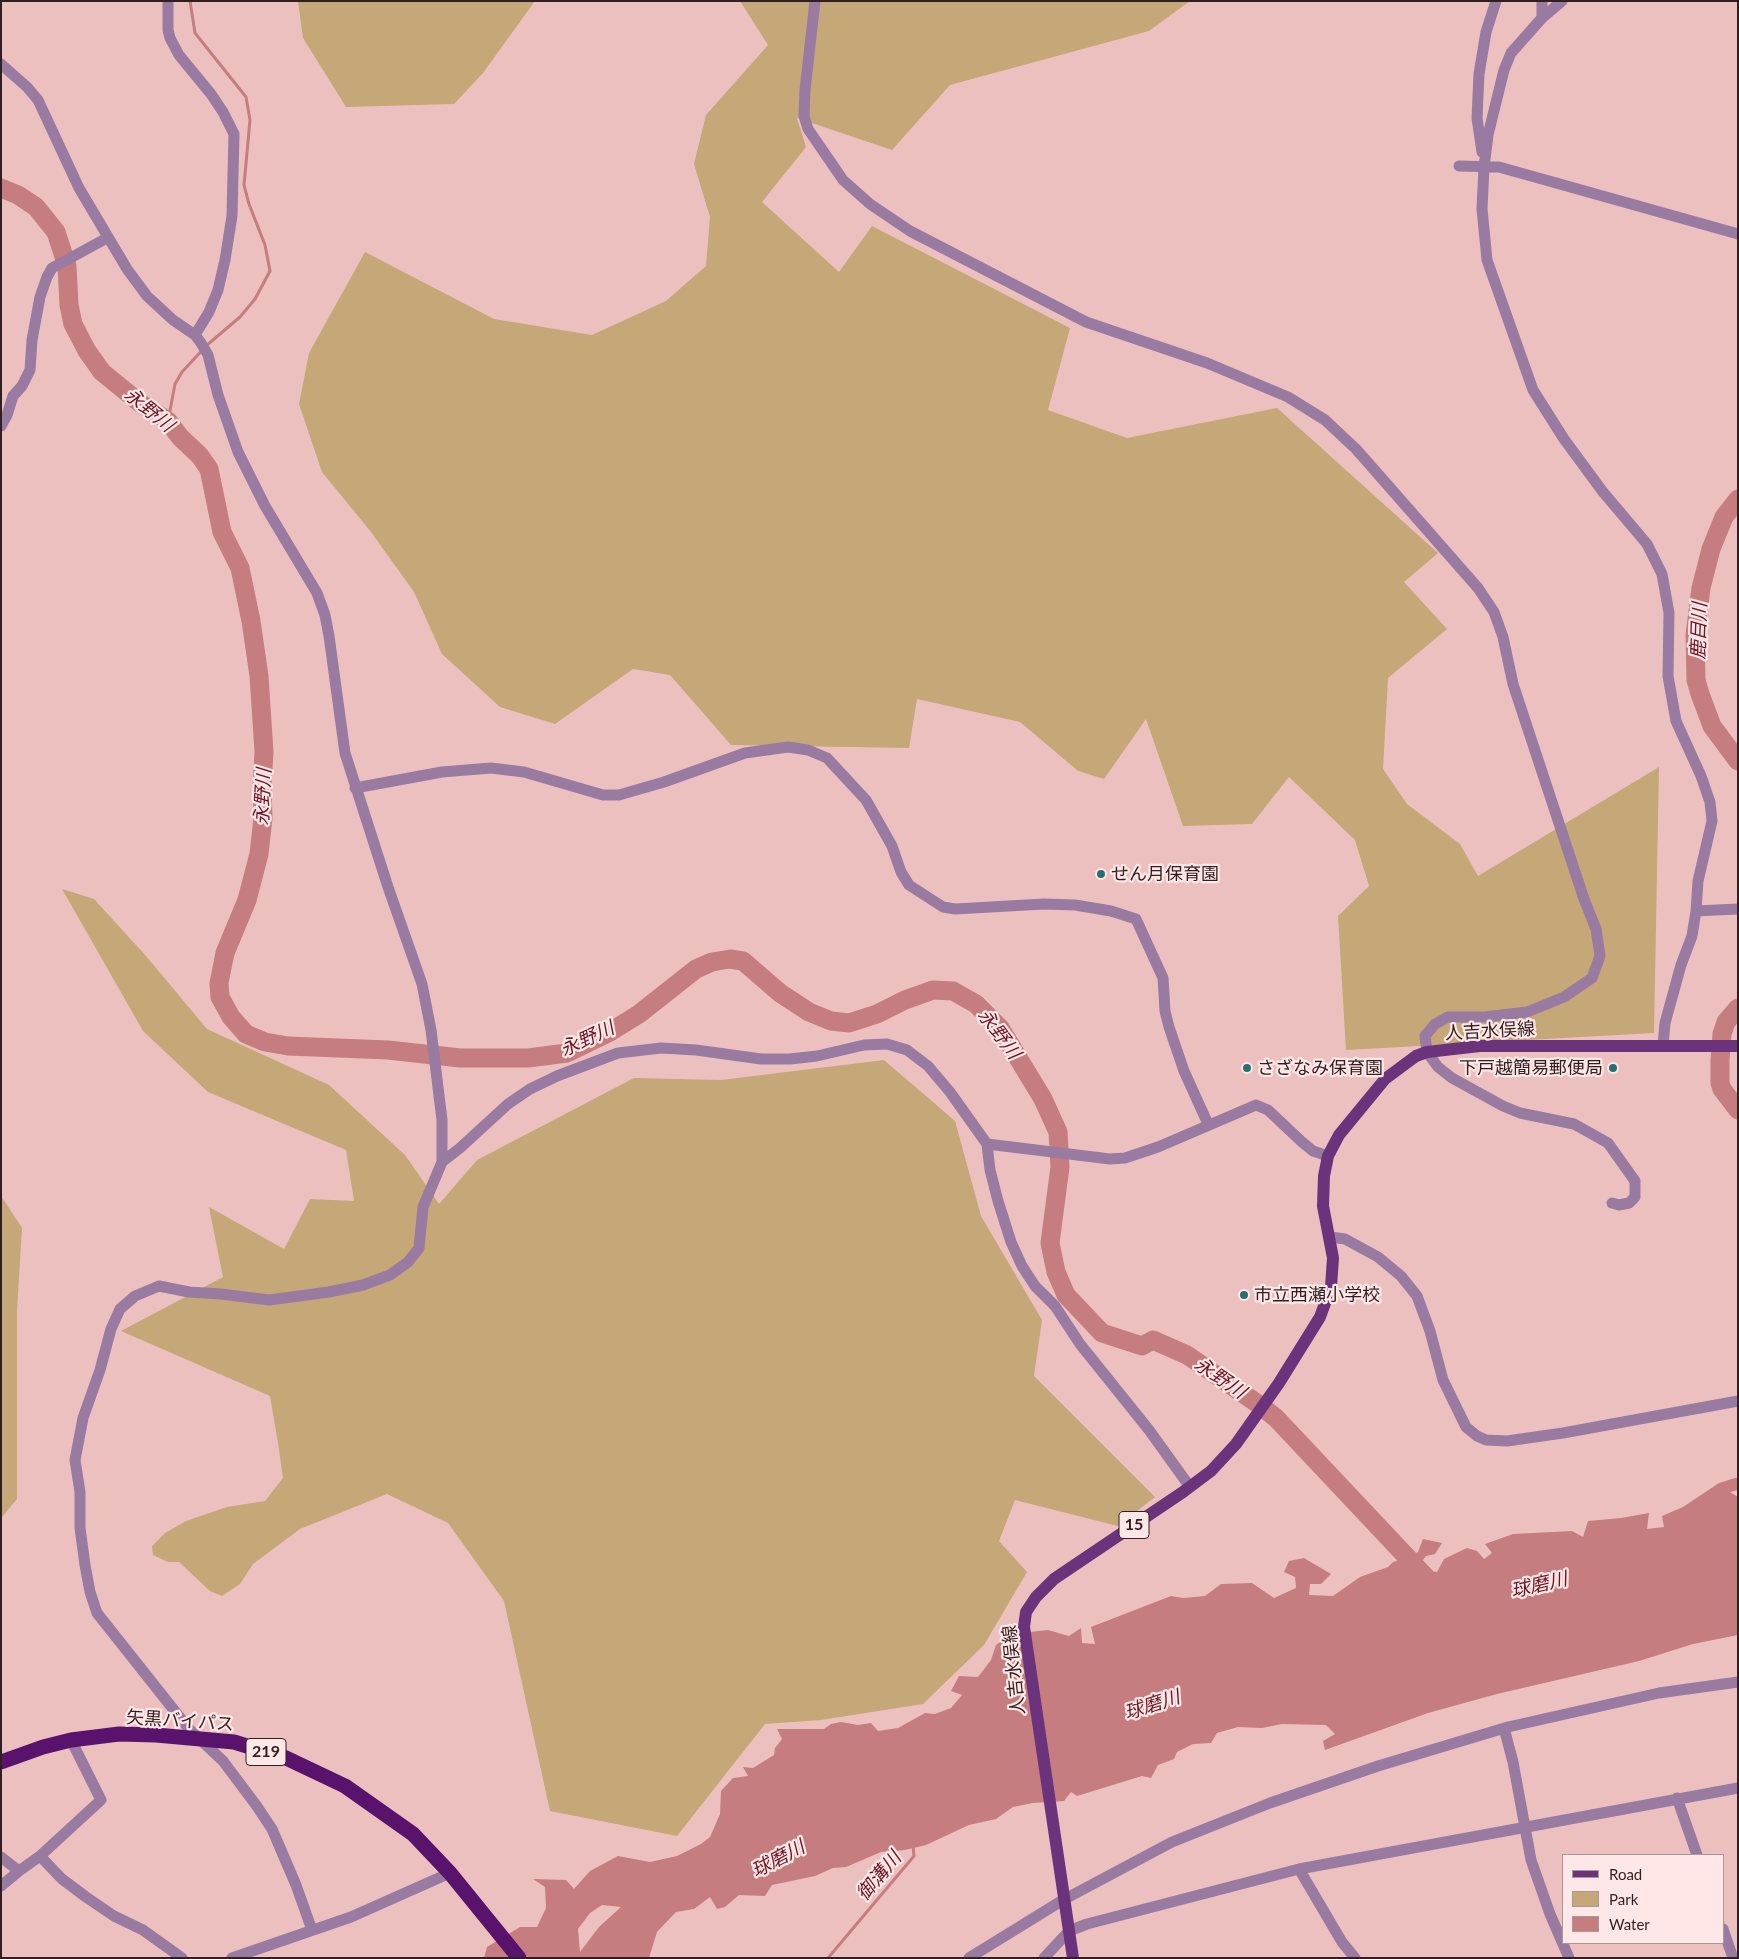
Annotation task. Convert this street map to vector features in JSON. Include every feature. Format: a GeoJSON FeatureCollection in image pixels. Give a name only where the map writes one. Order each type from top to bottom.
{"type":"FeatureCollection","features":[{"type":"Feature","properties":{"kind":"highway","name":"矢黒バイパス"},"geometry":{"type":"LineString","coordinates":[[1,1762],[71,1740],[119,1734],[234,1742],[278,1755],[345,1786],[413,1834],[450,1874],[519,1958]]}},
{"type":"Feature","properties":{"kind":"main road","name":"人吉水俣線"},"geometry":{"type":"LineString","coordinates":[[1073,1958],[1024,1628],[1026,1612],[1036,1597],[1054,1579],[1211,1471],[1236,1444],[1270,1396],[1320,1316],[1331,1287],[1333,1258],[1323,1206],[1324,1176],[1328,1156],[1339,1135],[1385,1079],[1416,1056],[1428,1052],[1480,1046],[1738,1046]]}},
{"type":"Feature","properties":{"kind":"street"},"geometry":{"type":"LineString","coordinates":[[168,1],[168,30],[170,38],[179,55],[223,112],[234,134],[232,216],[225,260],[218,290],[209,312],[195,335]]}},
{"type":"Feature","properties":{"kind":"street"},"geometry":{"type":"LineString","coordinates":[[815,1],[804,116],[808,129],[843,180],[870,204],[910,231],[1086,322],[1234,374],[1288,397],[1325,420],[1356,449],[1478,588],[1494,612],[1504,637],[1513,684],[1596,930],[1600,956],[1592,978],[1564,997],[1527,1012],[1485,1017],[1448,1017],[1435,1024],[1425,1036],[1428,1052],[1438,1067],[1452,1078],[1503,1106],[1520,1113],[1574,1124],[1608,1143],[1635,1181],[1635,1196],[1629,1203],[1619,1205],[1612,1203]]}},
{"type":"Feature","properties":{"kind":"street"},"geometry":{"type":"LineString","coordinates":[[1484,167],[1477,118],[1479,74],[1486,32],[1496,1]]}},
{"type":"Feature","properties":{"kind":"street"},"geometry":{"type":"LineString","coordinates":[[1542,1],[1542,18]]}},
{"type":"Feature","properties":{"kind":"street"},"geometry":{"type":"LineString","coordinates":[[1562,1],[1542,18],[1511,53],[1504,70],[1488,135],[1482,209],[1487,260],[1533,390],[1564,439],[1603,492],[1648,544],[1662,574],[1669,613],[1668,676],[1676,721],[1701,776],[1710,802],[1712,821],[1698,881],[1692,936],[1681,965],[1665,1023],[1663,1046]]}},
{"type":"Feature","properties":{"kind":"street"},"geometry":{"type":"LineString","coordinates":[[1,64],[27,87],[38,100],[79,188],[127,269],[147,296],[173,320],[195,335],[208,355],[218,395],[246,470],[264,506],[317,593],[325,615],[344,754],[422,984],[437,1068],[442,1120],[442,1162],[423,1207],[420,1248],[408,1262],[390,1275],[363,1285],[330,1292],[269,1300],[189,1292],[159,1286],[135,1296],[120,1309],[110,1330],[100,1370],[83,1418],[75,1460],[80,1492],[80,1528],[90,1592],[97,1613],[197,1739],[222,1761],[256,1805],[272,1829],[296,1885],[312,1930]]}},
{"type":"Feature","properties":{"kind":"street"},"geometry":{"type":"LineString","coordinates":[[1459,166],[1499,167],[1738,234]]}},
{"type":"Feature","properties":{"kind":"street"},"geometry":{"type":"LineString","coordinates":[[1,426],[13,396],[22,386],[30,370],[32,340],[40,297],[52,268],[107,238]]}},
{"type":"Feature","properties":{"kind":"street"},"geometry":{"type":"LineString","coordinates":[[355,788],[442,772],[491,768],[524,772],[603,795],[619,795],[664,782],[745,753],[788,748],[808,750],[826,758],[866,800],[892,846],[901,872],[909,885],[943,907],[955,909],[1044,904],[1076,905],[1112,911],[1136,919],[1163,978],[1165,1011],[1169,1027],[1184,1071],[1208,1124]]}},
{"type":"Feature","properties":{"kind":"street"},"geometry":{"type":"LineString","coordinates":[[1696,911],[1738,908]]}},
{"type":"Feature","properties":{"kind":"street"},"geometry":{"type":"LineString","coordinates":[[442,1162],[508,1104],[530,1089],[556,1076],[618,1053],[661,1048],[696,1050],[761,1059],[790,1059],[817,1056],[864,1045],[887,1044],[907,1050],[928,1066],[950,1092],[987,1144],[990,1170],[1011,1242],[1022,1266],[1035,1286],[1055,1306],[1080,1344],[1149,1430],[1190,1487]]}},
{"type":"Feature","properties":{"kind":"street"},"geometry":{"type":"LineString","coordinates":[[987,1144],[1110,1159],[1125,1158],[1158,1147],[1256,1105],[1268,1110],[1314,1151],[1328,1156]]}},
{"type":"Feature","properties":{"kind":"street"},"geometry":{"type":"LineString","coordinates":[[1330,1237],[1345,1239],[1378,1257],[1401,1276],[1417,1296],[1430,1331],[1443,1380],[1466,1427],[1477,1436],[1486,1440],[1506,1441],[1563,1433],[1738,1401]]}},
{"type":"Feature","properties":{"kind":"street"},"geometry":{"type":"LineString","coordinates":[[969,1958],[1063,1897],[1172,1842],[1270,1803],[1378,1766],[1504,1728],[1659,1694],[1738,1682]]}},
{"type":"Feature","properties":{"kind":"street"},"geometry":{"type":"LineString","coordinates":[[1504,1728],[1513,1762],[1531,1860],[1562,1942]]}},
{"type":"Feature","properties":{"kind":"street"},"geometry":{"type":"LineString","coordinates":[[1,1886],[40,1856],[102,1800],[71,1740]]}},
{"type":"Feature","properties":{"kind":"street"},"geometry":{"type":"LineString","coordinates":[[1044,1958],[1069,1931],[1087,1924],[1299,1869],[1738,1788]]}},
{"type":"Feature","properties":{"kind":"street"},"geometry":{"type":"LineString","coordinates":[[1677,1798],[1697,1854]]}},
{"type":"Feature","properties":{"kind":"street"},"geometry":{"type":"LineString","coordinates":[[40,1856],[62,1879],[86,1897],[114,1916],[143,1930],[182,1958]]}},
{"type":"Feature","properties":{"kind":"street"},"geometry":{"type":"LineString","coordinates":[[1,1857],[19,1871]]}},
{"type":"Feature","properties":{"kind":"street"},"geometry":{"type":"LineString","coordinates":[[1299,1869],[1342,1942],[1355,1958]]}},
{"type":"Feature","properties":{"kind":"street"},"geometry":{"type":"LineString","coordinates":[[232,1958],[351,1917],[450,1874]]}},
{"type":"Feature","properties":{"kind":"street"},"geometry":{"type":"LineString","coordinates":[[1724,1932],[1733,1958]]}},
{"type":"Feature","properties":{"kind":"street"},"geometry":{"type":"LineString","coordinates":[[1563,1944],[1569,1958]]}},
{"type":"Feature","properties":{"kind":"green space"},"geometry":{"type":"Polygon","coordinates":[[[298,1],[535,1],[483,73],[454,104],[346,107],[303,38],[298,1]]]}},
{"type":"Feature","properties":{"kind":"green space"},"geometry":{"type":"Polygon","coordinates":[[[740,1],[1190,1],[1149,31],[950,85],[892,150],[797,118],[806,147],[762,202],[839,272],[872,226],[1070,328],[1048,410],[1127,438],[1277,408],[1438,553],[1404,582],[1447,629],[1388,678],[1383,769],[1407,804],[1460,844],[1478,876],[1659,767],[1654,1033],[1346,1050],[1338,916],[1369,886],[1355,840],[1289,777],[1252,824],[1183,826],[1146,719],[1104,779],[1078,771],[1020,722],[917,699],[909,748],[731,745],[670,675],[633,669],[555,724],[500,707],[442,654],[414,592],[371,532],[322,472],[299,404],[309,353],[365,252],[494,319],[592,335],[666,301],[706,266],[710,217],[694,164],[706,115],[768,45],[740,1]]]}},
{"type":"Feature","properties":{"kind":"green space"},"geometry":{"type":"Polygon","coordinates":[[[62,889],[94,899],[146,956],[207,1029],[329,1085],[405,1155],[439,1204],[477,1160],[634,1078],[721,1080],[884,1060],[955,1121],[981,1216],[1042,1320],[1034,1376],[1155,1497],[1118,1526],[1015,1500],[999,1541],[1027,1572],[984,1645],[923,1704],[821,1720],[765,1724],[677,1836],[550,1811],[504,1601],[448,1523],[387,1494],[300,1529],[253,1564],[240,1584],[222,1596],[210,1591],[179,1562],[168,1562],[153,1555],[152,1546],[165,1533],[186,1521],[227,1507],[265,1501],[283,1478],[278,1443],[270,1396],[121,1331],[223,1277],[209,1207],[284,1249],[310,1199],[354,1201],[346,1150],[208,1092],[143,1031],[62,889]]]}},
{"type":"Feature","properties":{"kind":"green space"},"geometry":{"type":"Polygon","coordinates":[[[1,1196],[22,1228],[17,1311],[17,1499],[1,1518],[1,1196]]]}},
{"type":"Feature","properties":{"kind":"water","name":"球磨川"},"geometry":{"type":"Polygon","coordinates":[[[1738,1478],[1738,1490],[1730,1492],[1738,1497],[1738,1635],[1693,1644],[1639,1661],[1497,1694],[1428,1713],[1325,1750],[1323,1741],[1335,1734],[1326,1725],[1282,1724],[1262,1728],[1238,1727],[1217,1733],[1211,1743],[1193,1744],[1177,1752],[1174,1759],[1158,1765],[1151,1778],[1142,1776],[1077,1796],[1071,1792],[1064,1801],[1033,1803],[1013,1807],[996,1819],[969,1825],[926,1845],[905,1850],[881,1852],[846,1867],[833,1868],[815,1876],[772,1885],[765,1896],[739,1895],[725,1907],[717,1909],[710,1897],[694,1909],[676,1912],[657,1932],[649,1958],[484,1958],[487,1947],[520,1927],[537,1927],[546,1908],[545,1887],[533,1879],[566,1880],[574,1889],[590,1871],[618,1856],[650,1862],[677,1856],[701,1844],[710,1837],[720,1814],[721,1791],[733,1778],[748,1776],[743,1767],[753,1768],[774,1755],[775,1748],[782,1739],[777,1729],[824,1729],[831,1724],[841,1722],[858,1725],[871,1723],[878,1731],[898,1728],[925,1713],[935,1714],[951,1708],[962,1695],[951,1691],[959,1676],[978,1677],[991,1660],[996,1645],[1012,1634],[1048,1630],[1069,1636],[1081,1628],[1082,1643],[1095,1644],[1091,1627],[1171,1596],[1183,1598],[1205,1596],[1221,1584],[1252,1583],[1274,1598],[1296,1588],[1295,1577],[1284,1572],[1289,1561],[1304,1558],[1331,1574],[1321,1584],[1310,1584],[1309,1595],[1333,1596],[1360,1577],[1388,1567],[1393,1562],[1418,1552],[1423,1539],[1442,1543],[1435,1554],[1426,1556],[1415,1570],[1437,1572],[1444,1559],[1467,1548],[1477,1551],[1484,1559],[1492,1553],[1485,1544],[1513,1534],[1572,1531],[1583,1537],[1588,1521],[1649,1513],[1647,1529],[1664,1527],[1662,1516],[1683,1507],[1719,1483],[1738,1478]],[[602,1905],[590,1913],[578,1929],[580,1952],[599,1927],[621,1907],[602,1905]]]}},
{"type":"Feature","properties":{"kind":"waterway"},"geometry":{"type":"LineString","coordinates":[[168,421],[175,384],[182,372],[207,345],[240,317],[255,299],[270,271],[265,245],[249,204],[244,185],[250,120],[246,97],[195,33],[190,1]]}},
{"type":"Feature","properties":{"kind":"waterway","name":"永野川"},"geometry":{"type":"LineString","coordinates":[[1,188],[18,195],[36,207],[56,232],[67,266],[69,305],[73,324],[87,351],[102,372],[140,403],[168,421],[180,437],[200,456],[209,469],[222,532],[240,568],[251,621],[259,676],[264,752],[263,818],[259,854],[247,900],[225,953],[219,983],[220,997],[231,1017],[246,1034],[265,1042],[288,1046],[388,1050],[460,1058],[528,1058],[567,1053],[610,1032],[639,1014],[696,969],[712,962],[730,959],[743,961],[780,993],[809,1012],[831,1021],[849,1023],[877,1014],[905,1000],[933,990],[953,991],[976,1004],[1000,1028],[1043,1099],[1058,1132],[1060,1167],[1050,1243],[1056,1272],[1066,1295],[1102,1333],[1142,1346],[1153,1340],[1187,1355],[1261,1406],[1276,1418],[1437,1589]]}},
{"type":"Feature","properties":{"kind":"waterway","name":"鹿目川"},"geometry":{"type":"LineString","coordinates":[[1738,499],[1724,517],[1711,549],[1701,588],[1695,635],[1696,680],[1700,694],[1712,726],[1738,761]]}},
{"type":"Feature","properties":{"kind":"waterway","name":"鹿目川"},"geometry":{"type":"LineString","coordinates":[[1738,1008],[1726,1022],[1722,1034],[1720,1060],[1720,1083],[1722,1089],[1738,1110]]}},
{"type":"Feature","properties":{"kind":"waterway","name":"御溝川"},"geometry":{"type":"LineString","coordinates":[[828,1958],[914,1856],[913,1845]]}},
{"type":"Feature","properties":{"kind":"place","name":"せん月保育園"},"geometry":{"type":"Point","coordinates":[1101,874]}},
{"type":"Feature","properties":{"kind":"place","name":"さざなみ保育園"},"geometry":{"type":"Point","coordinates":[1247,1068]}},
{"type":"Feature","properties":{"kind":"place","name":"下戸越簡易郵便局"},"geometry":{"type":"Point","coordinates":[1613,1068]}},
{"type":"Feature","properties":{"kind":"place","name":"市立西瀬小学校"},"geometry":{"type":"Point","coordinates":[1244,1295]}}]}
